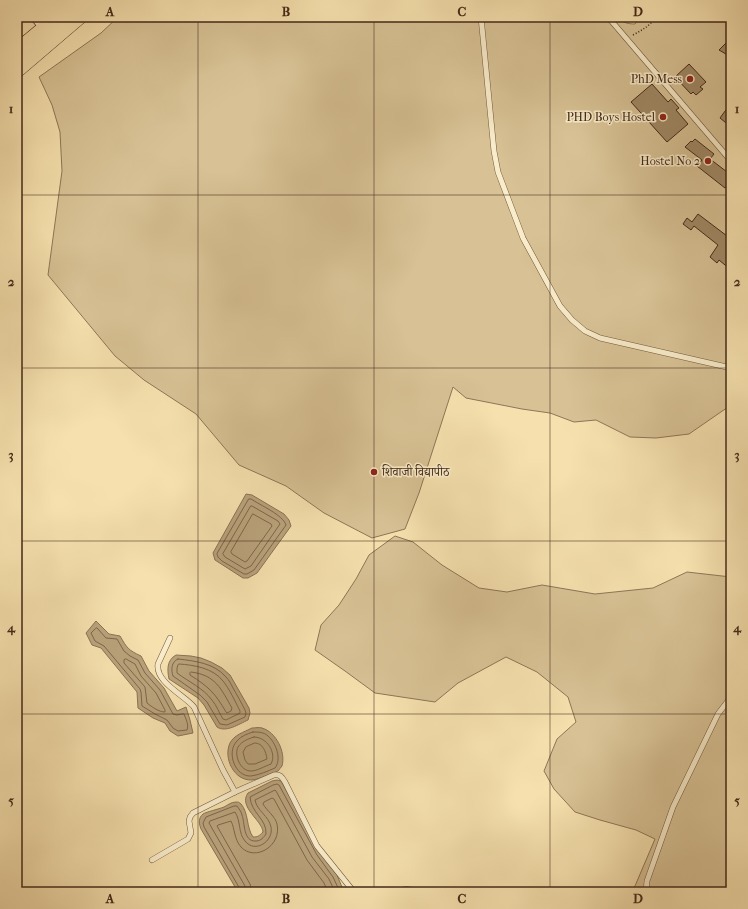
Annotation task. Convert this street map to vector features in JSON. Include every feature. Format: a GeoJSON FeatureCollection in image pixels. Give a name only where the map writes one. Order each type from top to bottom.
{"type":"FeatureCollection","features":[{"type":"Feature","properties":{"kind":"main road"},"geometry":{"type":"LineString","coordinates":[[17,51],[41,23],[58,17]]}},
{"type":"Feature","properties":{"kind":"main road"},"geometry":{"type":"LineString","coordinates":[[17,70],[79,17]]}},
{"type":"Feature","properties":{"kind":"lane"},"geometry":{"type":"LineString","coordinates":[[481,17],[494,151],[498,172],[523,238],[560,306],[572,320],[585,331],[600,338],[731,368]]}},
{"type":"Feature","properties":{"kind":"lane"},"geometry":{"type":"LineString","coordinates":[[608,17],[731,161]]}},
{"type":"Feature","properties":{"kind":"lane"},"geometry":{"type":"LineString","coordinates":[[170,638],[158,664],[160,674],[163,680],[194,707],[223,770],[235,792]]}},
{"type":"Feature","properties":{"kind":"lane"},"geometry":{"type":"LineString","coordinates":[[646,892],[648,881],[673,806],[718,714],[731,697]]}},
{"type":"Feature","properties":{"kind":"lane"},"geometry":{"type":"LineString","coordinates":[[152,860],[188,839],[192,833],[189,821],[193,813],[235,792],[277,774],[285,782],[317,846],[354,892]]}},
{"type":"Feature","properties":{"kind":"lane"},"geometry":{"type":"LineString","coordinates":[[392,892],[408,889],[418,892]]}},
{"type":"Feature","properties":{"kind":"path"},"geometry":{"type":"LineString","coordinates":[[626,38],[646,28],[654,21],[656,17]]}},
{"type":"Feature","properties":{"kind":"shaded area"},"geometry":{"type":"Polygon","coordinates":[[[118,17],[619,17],[624,22],[635,24],[640,17],[731,17],[731,405],[689,434],[656,438],[630,437],[596,420],[574,422],[550,413],[466,398],[453,387],[419,493],[405,529],[372,538],[324,513],[286,486],[239,465],[196,414],[144,380],[115,356],[48,275],[62,171],[60,132],[52,105],[39,77],[101,33],[118,17]]]}},
{"type":"Feature","properties":{"kind":"shaded area"},"geometry":{"type":"Polygon","coordinates":[[[395,536],[413,542],[442,565],[479,588],[507,592],[542,585],[595,594],[653,588],[687,572],[731,577],[731,892],[630,892],[635,886],[655,839],[636,830],[575,812],[554,789],[544,771],[557,739],[576,722],[568,697],[537,672],[506,657],[458,683],[435,702],[375,693],[315,650],[321,625],[339,605],[356,579],[369,555],[395,536]]]}},
{"type":"Feature","properties":{"kind":"water"},"geometry":{"type":"Polygon","coordinates":[[[246,494],[252,495],[284,514],[289,520],[291,526],[257,573],[248,578],[243,578],[215,560],[213,553],[246,494]]]}},
{"type":"Feature","properties":{"kind":"water"},"geometry":{"type":"Polygon","coordinates":[[[96,621],[109,634],[120,636],[128,648],[141,656],[149,671],[164,688],[177,711],[186,707],[193,733],[178,736],[170,731],[165,723],[153,718],[138,708],[137,692],[101,648],[92,645],[86,633],[96,621]]]}},
{"type":"Feature","properties":{"kind":"water"},"geometry":{"type":"Polygon","coordinates":[[[176,655],[201,658],[222,668],[230,675],[249,708],[250,713],[248,720],[237,726],[224,729],[217,727],[198,698],[169,679],[168,665],[171,659],[176,655]]]}},
{"type":"Feature","properties":{"kind":"water"},"geometry":{"type":"Polygon","coordinates":[[[252,728],[262,728],[267,730],[276,738],[283,755],[283,761],[282,766],[278,771],[262,778],[252,780],[240,777],[235,773],[229,762],[228,749],[234,738],[252,728]]]}},
{"type":"Feature","properties":{"kind":"water"},"geometry":{"type":"Polygon","coordinates":[[[277,780],[281,781],[320,853],[337,875],[344,892],[238,892],[201,829],[199,823],[201,816],[233,802],[238,802],[244,808],[249,829],[253,837],[256,837],[263,832],[262,827],[248,808],[246,798],[248,793],[277,780]]]}},
{"type":"Feature","properties":{"kind":"building"},"geometry":{"type":"Polygon","coordinates":[[[731,38],[731,57],[719,50],[731,38]]]}},
{"type":"Feature","properties":{"kind":"building","name":"PhD Mess"},"geometry":{"type":"Polygon","coordinates":[[[689,64],[706,82],[700,87],[703,89],[696,95],[693,92],[691,94],[675,77],[689,64]]]}},
{"type":"Feature","properties":{"kind":"building","name":"PHD Boys Hostel"},"geometry":{"type":"Polygon","coordinates":[[[652,84],[668,102],[671,99],[679,108],[676,110],[688,124],[667,142],[631,102],[652,84]]]}},
{"type":"Feature","properties":{"kind":"building"},"geometry":{"type":"Polygon","coordinates":[[[731,103],[731,127],[720,118],[731,103]]]}},
{"type":"Feature","properties":{"kind":"building","name":"Hostel No 2"},"geometry":{"type":"Polygon","coordinates":[[[695,139],[714,154],[710,159],[731,175],[731,181],[725,188],[697,166],[702,160],[685,147],[695,139]]]}},
{"type":"Feature","properties":{"kind":"building"},"geometry":{"type":"Polygon","coordinates":[[[698,214],[731,239],[731,248],[728,252],[731,255],[731,270],[719,260],[717,263],[710,257],[718,245],[694,226],[691,230],[683,224],[687,218],[692,222],[698,214]]]}},
{"type":"Feature","properties":{"kind":"place","name":"PhD Mess"},"geometry":{"type":"Point","coordinates":[690,79]}},
{"type":"Feature","properties":{"kind":"place","name":"PHD Boys Hostel"},"geometry":{"type":"Point","coordinates":[663,117]}},
{"type":"Feature","properties":{"kind":"place","name":"Hostel No 2"},"geometry":{"type":"Point","coordinates":[708,161]}},
{"type":"Feature","properties":{"kind":"place","name":"शिवाजी विद्यापीठ"},"geometry":{"type":"Point","coordinates":[374,472]}}]}
